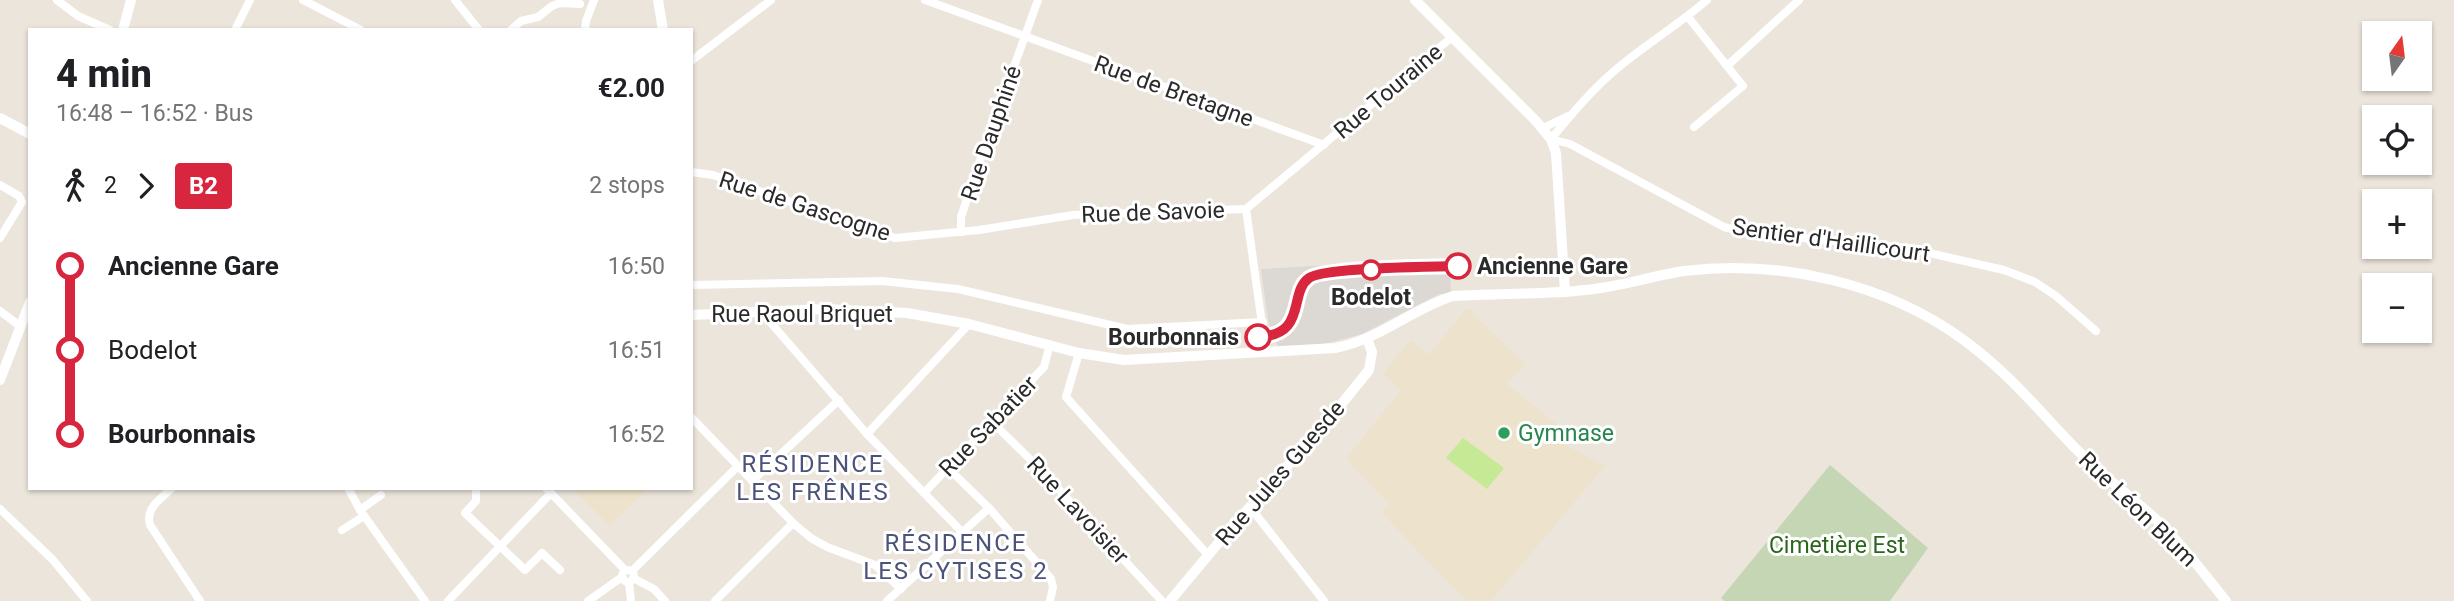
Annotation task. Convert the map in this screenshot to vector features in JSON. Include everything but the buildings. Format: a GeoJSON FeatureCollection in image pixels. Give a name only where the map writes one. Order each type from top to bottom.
{"type":"FeatureCollection","features":[{"type":"Feature","properties":{"kind":"street"},"geometry":{"type":"LineString","coordinates":[[57,0],[84,20],[105,28]]}},
{"type":"Feature","properties":{"kind":"street"},"geometry":{"type":"LineString","coordinates":[[124,28],[131,0]]}},
{"type":"Feature","properties":{"kind":"street"},"geometry":{"type":"LineString","coordinates":[[235,28],[250,0]]}},
{"type":"Feature","properties":{"kind":"street"},"geometry":{"type":"LineString","coordinates":[[303,0],[356,28]]}},
{"type":"Feature","properties":{"kind":"street"},"geometry":{"type":"LineString","coordinates":[[455,0],[477,28]]}},
{"type":"Feature","properties":{"kind":"street"},"geometry":{"type":"LineString","coordinates":[[585,25],[594,0]]}},
{"type":"Feature","properties":{"kind":"street"},"geometry":{"type":"LineString","coordinates":[[658,0],[663,28]]}},
{"type":"Feature","properties":{"kind":"street"},"geometry":{"type":"LineString","coordinates":[[693,59],[771,0]]}},
{"type":"Feature","properties":{"kind":"street","name":"Rue de Bretagne"},"geometry":{"type":"LineString","coordinates":[[925,0],[1324,145]]}},
{"type":"Feature","properties":{"kind":"street","name":"Rue Dauphiné"},"geometry":{"type":"LineString","coordinates":[[961,232],[961,217],[1038,0]]}},
{"type":"Feature","properties":{"kind":"street"},"geometry":{"type":"LineString","coordinates":[[1415,0],[1551,139],[1557,161],[1565,292]]}},
{"type":"Feature","properties":{"kind":"street"},"geometry":{"type":"LineString","coordinates":[[1551,139],[1570,115],[1612,73],[1707,0]]}},
{"type":"Feature","properties":{"kind":"street"},"geometry":{"type":"LineString","coordinates":[[1727,66],[1799,0]]}},
{"type":"Feature","properties":{"kind":"street"},"geometry":{"type":"LineString","coordinates":[[513,28],[521,21],[536,18],[556,4],[580,2],[585,25]]}},
{"type":"Feature","properties":{"kind":"street"},"geometry":{"type":"LineString","coordinates":[[1688,16],[1743,86],[1694,127]]}},
{"type":"Feature","properties":{"kind":"street","name":"Rue Touraine"},"geometry":{"type":"LineString","coordinates":[[1324,145],[1452,37]]}},
{"type":"Feature","properties":{"kind":"street"},"geometry":{"type":"LineString","coordinates":[[1543,128],[1570,115]]}},
{"type":"Feature","properties":{"kind":"street"},"geometry":{"type":"LineString","coordinates":[[0,118],[28,133]]}},
{"type":"Feature","properties":{"kind":"street","name":"Sentier d'Haillicourt"},"geometry":{"type":"LineString","coordinates":[[1551,139],[1570,144],[1724,227],[1748,233],[1907,248],[2004,270],[2035,282],[2056,296],[2096,331]]}},
{"type":"Feature","properties":{"kind":"street","name":"Rue de Savoie"},"geometry":{"type":"LineString","coordinates":[[961,232],[1073,215],[1246,209],[1324,145]]}},
{"type":"Feature","properties":{"kind":"street","name":"Rue de Gascogne"},"geometry":{"type":"LineString","coordinates":[[693,172],[713,175],[895,238],[961,232]]}},
{"type":"Feature","properties":{"kind":"street"},"geometry":{"type":"LineString","coordinates":[[0,185],[19,196],[22,202],[0,238]]}},
{"type":"Feature","properties":{"kind":"street"},"geometry":{"type":"LineString","coordinates":[[1246,209],[1266,353]]}},
{"type":"Feature","properties":{"kind":"street","name":"Rue Léon Blum"},"geometry":{"type":"LineString","coordinates":[[1565,292],[1601,288],[1684,271],[1724,268],[1773,270],[1826,279],[1880,296],[1910,309],[1962,339],[2022,389],[2080,454],[2174,538],[2226,601]]}},
{"type":"Feature","properties":{"kind":"street"},"geometry":{"type":"LineString","coordinates":[[693,285],[882,281],[958,289],[1127,329],[1263,322]]}},
{"type":"Feature","properties":{"kind":"street","name":"Rue Raoul Briquet"},"geometry":{"type":"LineString","coordinates":[[693,315],[824,309],[929,316],[1079,352],[1124,360],[1335,348],[1367,339],[1453,296],[1565,292]]}},
{"type":"Feature","properties":{"kind":"street"},"geometry":{"type":"LineString","coordinates":[[0,380],[28,307]]}},
{"type":"Feature","properties":{"kind":"street"},"geometry":{"type":"LineString","coordinates":[[0,311],[20,326]]}},
{"type":"Feature","properties":{"kind":"street"},"geometry":{"type":"LineString","coordinates":[[766,311],[771,323],[867,433],[925,493]]}},
{"type":"Feature","properties":{"kind":"street"},"geometry":{"type":"LineString","coordinates":[[867,433],[969,324]]}},
{"type":"Feature","properties":{"kind":"street","name":"Rue Jules Guesde"},"geometry":{"type":"LineString","coordinates":[[1170,601],[1327,422],[1369,370],[1372,352],[1367,339]]}},
{"type":"Feature","properties":{"kind":"street","name":"Rue Sabatier"},"geometry":{"type":"LineString","coordinates":[[963,533],[925,493],[1044,367],[1050,344]]}},
{"type":"Feature","properties":{"kind":"street"},"geometry":{"type":"LineString","coordinates":[[1079,352],[1066,397],[1208,555]]}},
{"type":"Feature","properties":{"kind":"street"},"geometry":{"type":"LineString","coordinates":[[752,481],[839,400]]}},
{"type":"Feature","properties":{"kind":"street"},"geometry":{"type":"LineString","coordinates":[[693,419],[810,538],[875,565],[901,589]]}},
{"type":"Feature","properties":{"kind":"street","name":"Rue Lavoisier"},"geometry":{"type":"LineString","coordinates":[[991,421],[1041,470],[1163,601]]}},
{"type":"Feature","properties":{"kind":"street"},"geometry":{"type":"LineString","coordinates":[[588,601],[628,576],[738,466]]}},
{"type":"Feature","properties":{"kind":"street"},"geometry":{"type":"LineString","coordinates":[[947,467],[989,508],[1051,579],[1053,587],[1050,601]]}},
{"type":"Feature","properties":{"kind":"street"},"geometry":{"type":"LineString","coordinates":[[170,490],[147,516],[150,526],[200,601]]}},
{"type":"Feature","properties":{"kind":"street"},"geometry":{"type":"LineString","coordinates":[[349,490],[362,513],[425,601]]}},
{"type":"Feature","properties":{"kind":"street"},"geometry":{"type":"LineString","coordinates":[[476,490],[476,501],[465,513],[500,547],[525,570],[542,553],[560,569]]}},
{"type":"Feature","properties":{"kind":"street"},"geometry":{"type":"LineString","coordinates":[[448,601],[500,547],[548,491],[628,576],[654,589],[664,601]]}},
{"type":"Feature","properties":{"kind":"street"},"geometry":{"type":"LineString","coordinates":[[342,530],[381,495]]}},
{"type":"Feature","properties":{"kind":"street"},"geometry":{"type":"LineString","coordinates":[[1250,507],[1324,601]]}},
{"type":"Feature","properties":{"kind":"street"},"geometry":{"type":"LineString","coordinates":[[887,601],[989,508]]}},
{"type":"Feature","properties":{"kind":"street"},"geometry":{"type":"LineString","coordinates":[[0,509],[53,560],[87,601]]}},
{"type":"Feature","properties":{"kind":"street"},"geometry":{"type":"LineString","coordinates":[[715,601],[793,523]]}},
{"type":"Feature","properties":{"kind":"street"},"geometry":{"type":"LineString","coordinates":[[628,576],[631,601]]}},
{"type":"Feature","properties":{"kind":"shaded area"},"geometry":{"type":"Polygon","coordinates":[[[1332,265],[1339,276],[1450,272],[1451,293],[1439,294],[1362,334],[1324,344],[1279,346],[1274,342],[1268,320],[1261,269],[1332,265]]]}},
{"type":"Feature","properties":{"kind":"shaded area"},"geometry":{"type":"Polygon","coordinates":[[[1466,309],[1474,309],[1471,312],[1525,364],[1507,384],[1566,432],[1558,441],[1605,466],[1491,601],[1466,601],[1381,512],[1389,504],[1346,459],[1401,390],[1383,374],[1404,347],[1411,340],[1429,355],[1466,309]]]}},
{"type":"Feature","properties":{"kind":"shaded area"},"geometry":{"type":"Polygon","coordinates":[[[574,490],[646,490],[610,526],[574,490]]]}},
{"type":"Feature","properties":{"kind":"green space"},"geometry":{"type":"Polygon","coordinates":[[[1463,438],[1504,468],[1487,489],[1446,458],[1463,438]]]}},
{"type":"Feature","properties":{"kind":"green space","name":"Cimetière Est"},"geometry":{"type":"Polygon","coordinates":[[[1830,465],[1928,548],[1890,601],[1724,601],[1721,598],[1830,465]]]}},
{"type":"Feature","properties":{"kind":"bus line","name":"B2"},"geometry":{"type":"LineString","coordinates":[[1258,337],[1279,333],[1287,326],[1297,309],[1303,284],[1314,275],[1334,271],[1458,266]]}},
{"type":"Feature","properties":{"kind":"place","name":"Ancienne Gare"},"geometry":{"type":"Point","coordinates":[1458,266]}},
{"type":"Feature","properties":{"kind":"place","name":"Bodelot"},"geometry":{"type":"Point","coordinates":[1371,270]}},
{"type":"Feature","properties":{"kind":"place","name":"Bourbonnais"},"geometry":{"type":"Point","coordinates":[1258,337]}},
{"type":"Feature","properties":{"kind":"place","name":"Gymnase"},"geometry":{"type":"Point","coordinates":[1504,433]}},
{"type":"Feature","properties":{"kind":"district","name":"RÉSIDENCE LES FRÊNES"},"geometry":{"type":"Point","coordinates":[813,478]}},
{"type":"Feature","properties":{"kind":"district","name":"RÉSIDENCE LES CYTISES 2"},"geometry":{"type":"Point","coordinates":[956,557]}}]}
